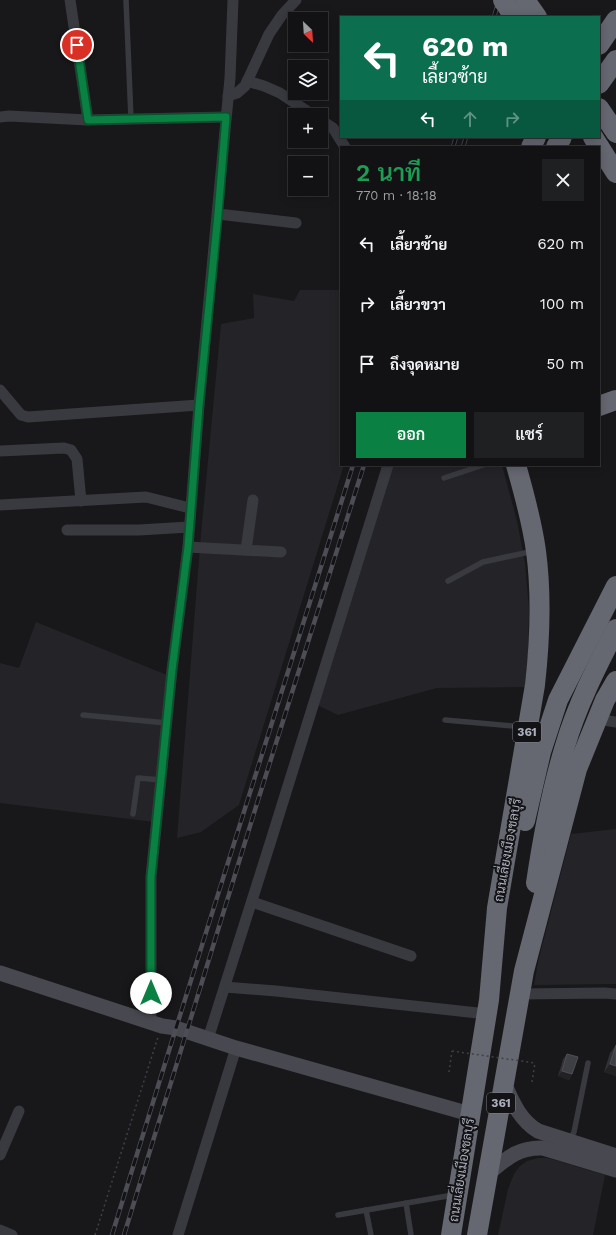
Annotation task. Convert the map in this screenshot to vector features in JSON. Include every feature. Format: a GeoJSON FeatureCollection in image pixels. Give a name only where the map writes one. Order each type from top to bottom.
{"type":"FeatureCollection","features":[{"type":"Feature","properties":{"kind":"highway"},"geometry":{"type":"LineString","coordinates":[[503,0],[513,16]]}},
{"type":"Feature","properties":{"kind":"highway"},"geometry":{"type":"LineString","coordinates":[[525,0],[536,16]]}},
{"type":"Feature","properties":{"kind":"highway"},"geometry":{"type":"LineString","coordinates":[[600,44],[616,20]]}},
{"type":"Feature","properties":{"kind":"highway"},"geometry":{"type":"LineString","coordinates":[[600,83],[616,60]]}},
{"type":"Feature","properties":{"kind":"highway"},"geometry":{"type":"LineString","coordinates":[[600,109],[616,133]]}},
{"type":"Feature","properties":{"kind":"highway"},"geometry":{"type":"LineString","coordinates":[[600,148],[616,173]]}},
{"type":"Feature","properties":{"kind":"highway"},"geometry":{"type":"LineString","coordinates":[[600,406],[616,400]]}},
{"type":"Feature","properties":{"kind":"highway","name":"ถนนเลี่ยงเมืองชลบุรี"},"geometry":{"type":"LineString","coordinates":[[451,1235],[488,1007],[497,908],[535,685],[539,650],[540,600],[536,551],[527,506],[516,466]]}},
{"type":"Feature","properties":{"kind":"highway"},"geometry":{"type":"LineString","coordinates":[[488,1007],[541,752],[558,700],[616,586]]}},
{"type":"Feature","properties":{"kind":"highway"},"geometry":{"type":"LineString","coordinates":[[524,971],[532,904],[544,826],[554,783],[565,744],[581,703],[599,661],[616,629]]}},
{"type":"Feature","properties":{"kind":"highway","name":"ถนนเลี่ยงเมืองชลบุรี"},"geometry":{"type":"LineString","coordinates":[[477,1235],[505,1085],[524,971],[577,769],[606,720],[605,700],[616,681]]}},
{"type":"Feature","properties":{"kind":"street"},"geometry":{"type":"LineString","coordinates":[[70,0],[88,120]]}},
{"type":"Feature","properties":{"kind":"street"},"geometry":{"type":"LineString","coordinates":[[156,1024],[151,877],[190,527],[190,508],[199,406],[230,78],[232,0]]}},
{"type":"Feature","properties":{"kind":"street"},"geometry":{"type":"LineString","coordinates":[[228,96],[237,93],[245,86],[269,34],[282,15],[296,0]]}},
{"type":"Feature","properties":{"kind":"street"},"geometry":{"type":"LineString","coordinates":[[247,81],[264,86],[302,108]]}},
{"type":"Feature","properties":{"kind":"street"},"geometry":{"type":"LineString","coordinates":[[0,117],[9,116],[88,120],[226,117]]}},
{"type":"Feature","properties":{"kind":"street"},"geometry":{"type":"LineString","coordinates":[[328,125],[332,128],[345,146]]}},
{"type":"Feature","properties":{"kind":"street"},"geometry":{"type":"LineString","coordinates":[[218,214],[296,223]]}},
{"type":"Feature","properties":{"kind":"street"},"geometry":{"type":"LineString","coordinates":[[0,390],[21,415],[28,417],[199,406]]}},
{"type":"Feature","properties":{"kind":"street"},"geometry":{"type":"LineString","coordinates":[[0,451],[64,448],[71,450],[77,459],[81,501]]}},
{"type":"Feature","properties":{"kind":"street"},"geometry":{"type":"LineString","coordinates":[[208,1039],[349,594],[388,466]]}},
{"type":"Feature","properties":{"kind":"street"},"geometry":{"type":"LineString","coordinates":[[0,505],[146,497],[190,508]]}},
{"type":"Feature","properties":{"kind":"street"},"geometry":{"type":"LineString","coordinates":[[246,550],[253,500]]}},
{"type":"Feature","properties":{"kind":"street"},"geometry":{"type":"LineString","coordinates":[[68,530],[139,530],[190,527]]}},
{"type":"Feature","properties":{"kind":"street"},"geometry":{"type":"LineString","coordinates":[[188,547],[281,552]]}},
{"type":"Feature","properties":{"kind":"street"},"geometry":{"type":"LineString","coordinates":[[252,902],[411,956]]}},
{"type":"Feature","properties":{"kind":"street"},"geometry":{"type":"LineString","coordinates":[[0,973],[156,1024],[176,1028],[236,1048],[470,1114]]}},
{"type":"Feature","properties":{"kind":"street"},"geometry":{"type":"LineString","coordinates":[[225,987],[488,1007]]}},
{"type":"Feature","properties":{"kind":"street"},"geometry":{"type":"LineString","coordinates":[[520,994],[616,994]]}},
{"type":"Feature","properties":{"kind":"street"},"geometry":{"type":"LineString","coordinates":[[178,1235],[236,1048]]}},
{"type":"Feature","properties":{"kind":"street"},"geometry":{"type":"LineString","coordinates":[[505,1085],[515,1107],[529,1126],[538,1131],[616,1156]]}},
{"type":"Feature","properties":{"kind":"street"},"geometry":{"type":"LineString","coordinates":[[0,1155],[19,1111]]}},
{"type":"Feature","properties":{"kind":"street"},"geometry":{"type":"LineString","coordinates":[[489,1173],[512,1155],[532,1147],[543,1148],[616,1170]]}},
{"type":"Feature","properties":{"kind":"street"},"geometry":{"type":"LineString","coordinates":[[0,1230],[12,1235]]}},
{"type":"Feature","properties":{"kind":"lane"},"geometry":{"type":"LineString","coordinates":[[126,0],[131,120]]}},
{"type":"Feature","properties":{"kind":"lane"},"geometry":{"type":"LineString","coordinates":[[444,478],[480,466]]}},
{"type":"Feature","properties":{"kind":"lane"},"geometry":{"type":"LineString","coordinates":[[448,581],[483,562],[536,551]]}},
{"type":"Feature","properties":{"kind":"lane"},"geometry":{"type":"LineString","coordinates":[[83,714],[167,723]]}},
{"type":"Feature","properties":{"kind":"lane"},"geometry":{"type":"LineString","coordinates":[[446,720],[528,727]]}},
{"type":"Feature","properties":{"kind":"lane"},"geometry":{"type":"LineString","coordinates":[[133,814],[138,778],[161,780]]}},
{"type":"Feature","properties":{"kind":"lane"},"geometry":{"type":"LineString","coordinates":[[569,1141],[574,1132],[588,1063]]}},
{"type":"Feature","properties":{"kind":"lane"},"geometry":{"type":"LineString","coordinates":[[338,1215],[458,1194]]}},
{"type":"Feature","properties":{"kind":"lane"},"geometry":{"type":"LineString","coordinates":[[406,1203],[412,1235]]}},
{"type":"Feature","properties":{"kind":"lane"},"geometry":{"type":"LineString","coordinates":[[366,1210],[371,1235]]}},
{"type":"Feature","properties":{"kind":"path"},"geometry":{"type":"LineString","coordinates":[[95,1235],[156,1024]]}},
{"type":"Feature","properties":{"kind":"path"},"geometry":{"type":"LineString","coordinates":[[449,1072],[452,1051],[535,1063],[532,1082]]}},
{"type":"Feature","properties":{"kind":"shaded area"},"geometry":{"type":"Polygon","coordinates":[[[300,290],[340,290],[340,466],[344,466],[239,805],[201,832],[177,838],[201,534],[221,324],[254,318],[253,294],[294,301],[300,290]]]}},
{"type":"Feature","properties":{"kind":"shaded area"},"geometry":{"type":"Polygon","coordinates":[[[393,466],[502,466],[517,521],[525,563],[529,609],[528,654],[525,687],[437,688],[338,715],[313,703],[393,466]]]}},
{"type":"Feature","properties":{"kind":"shaded area"},"geometry":{"type":"Polygon","coordinates":[[[36,622],[167,675],[154,822],[0,803],[0,663],[19,668],[36,622]]]}},
{"type":"Feature","properties":{"kind":"shaded area"},"geometry":{"type":"Polygon","coordinates":[[[616,829],[616,984],[534,985],[538,962],[571,834],[616,829]]]}},
{"type":"Feature","properties":{"kind":"shaded area"},"geometry":{"type":"Polygon","coordinates":[[[538,1158],[548,1158],[605,1175],[593,1235],[498,1235],[508,1189],[514,1174],[520,1166],[527,1161],[538,1158]]]}},
{"type":"Feature","properties":{"kind":"building"},"geometry":{"type":"Polygon","coordinates":[[[616,1045],[616,1066],[610,1064],[616,1045]]]}},
{"type":"Feature","properties":{"kind":"building"},"geometry":{"type":"Polygon","coordinates":[[[567,1054],[578,1057],[572,1074],[562,1071],[567,1054]]]}},
{"type":"Feature","properties":{"kind":"railway"},"geometry":{"type":"LineString","coordinates":[[494,16],[499,0]]}},
{"type":"Feature","properties":{"kind":"railway"},"geometry":{"type":"LineString","coordinates":[[504,16],[509,0]]}},
{"type":"Feature","properties":{"kind":"railway"},"geometry":{"type":"LineString","coordinates":[[453,146],[456,138]]}},
{"type":"Feature","properties":{"kind":"railway"},"geometry":{"type":"LineString","coordinates":[[463,146],[466,138]]}},
{"type":"Feature","properties":{"kind":"railway"},"geometry":{"type":"LineString","coordinates":[[112,1235],[353,466]]}},
{"type":"Feature","properties":{"kind":"railway"},"geometry":{"type":"LineString","coordinates":[[124,1235],[259,797],[364,466]]}},
{"type":"Feature","properties":{"kind":"route"},"geometry":{"type":"LineString","coordinates":[[77,45],[88,120],[226,117],[190,508],[190,527],[172,670],[151,877],[151,993]]}}]}
